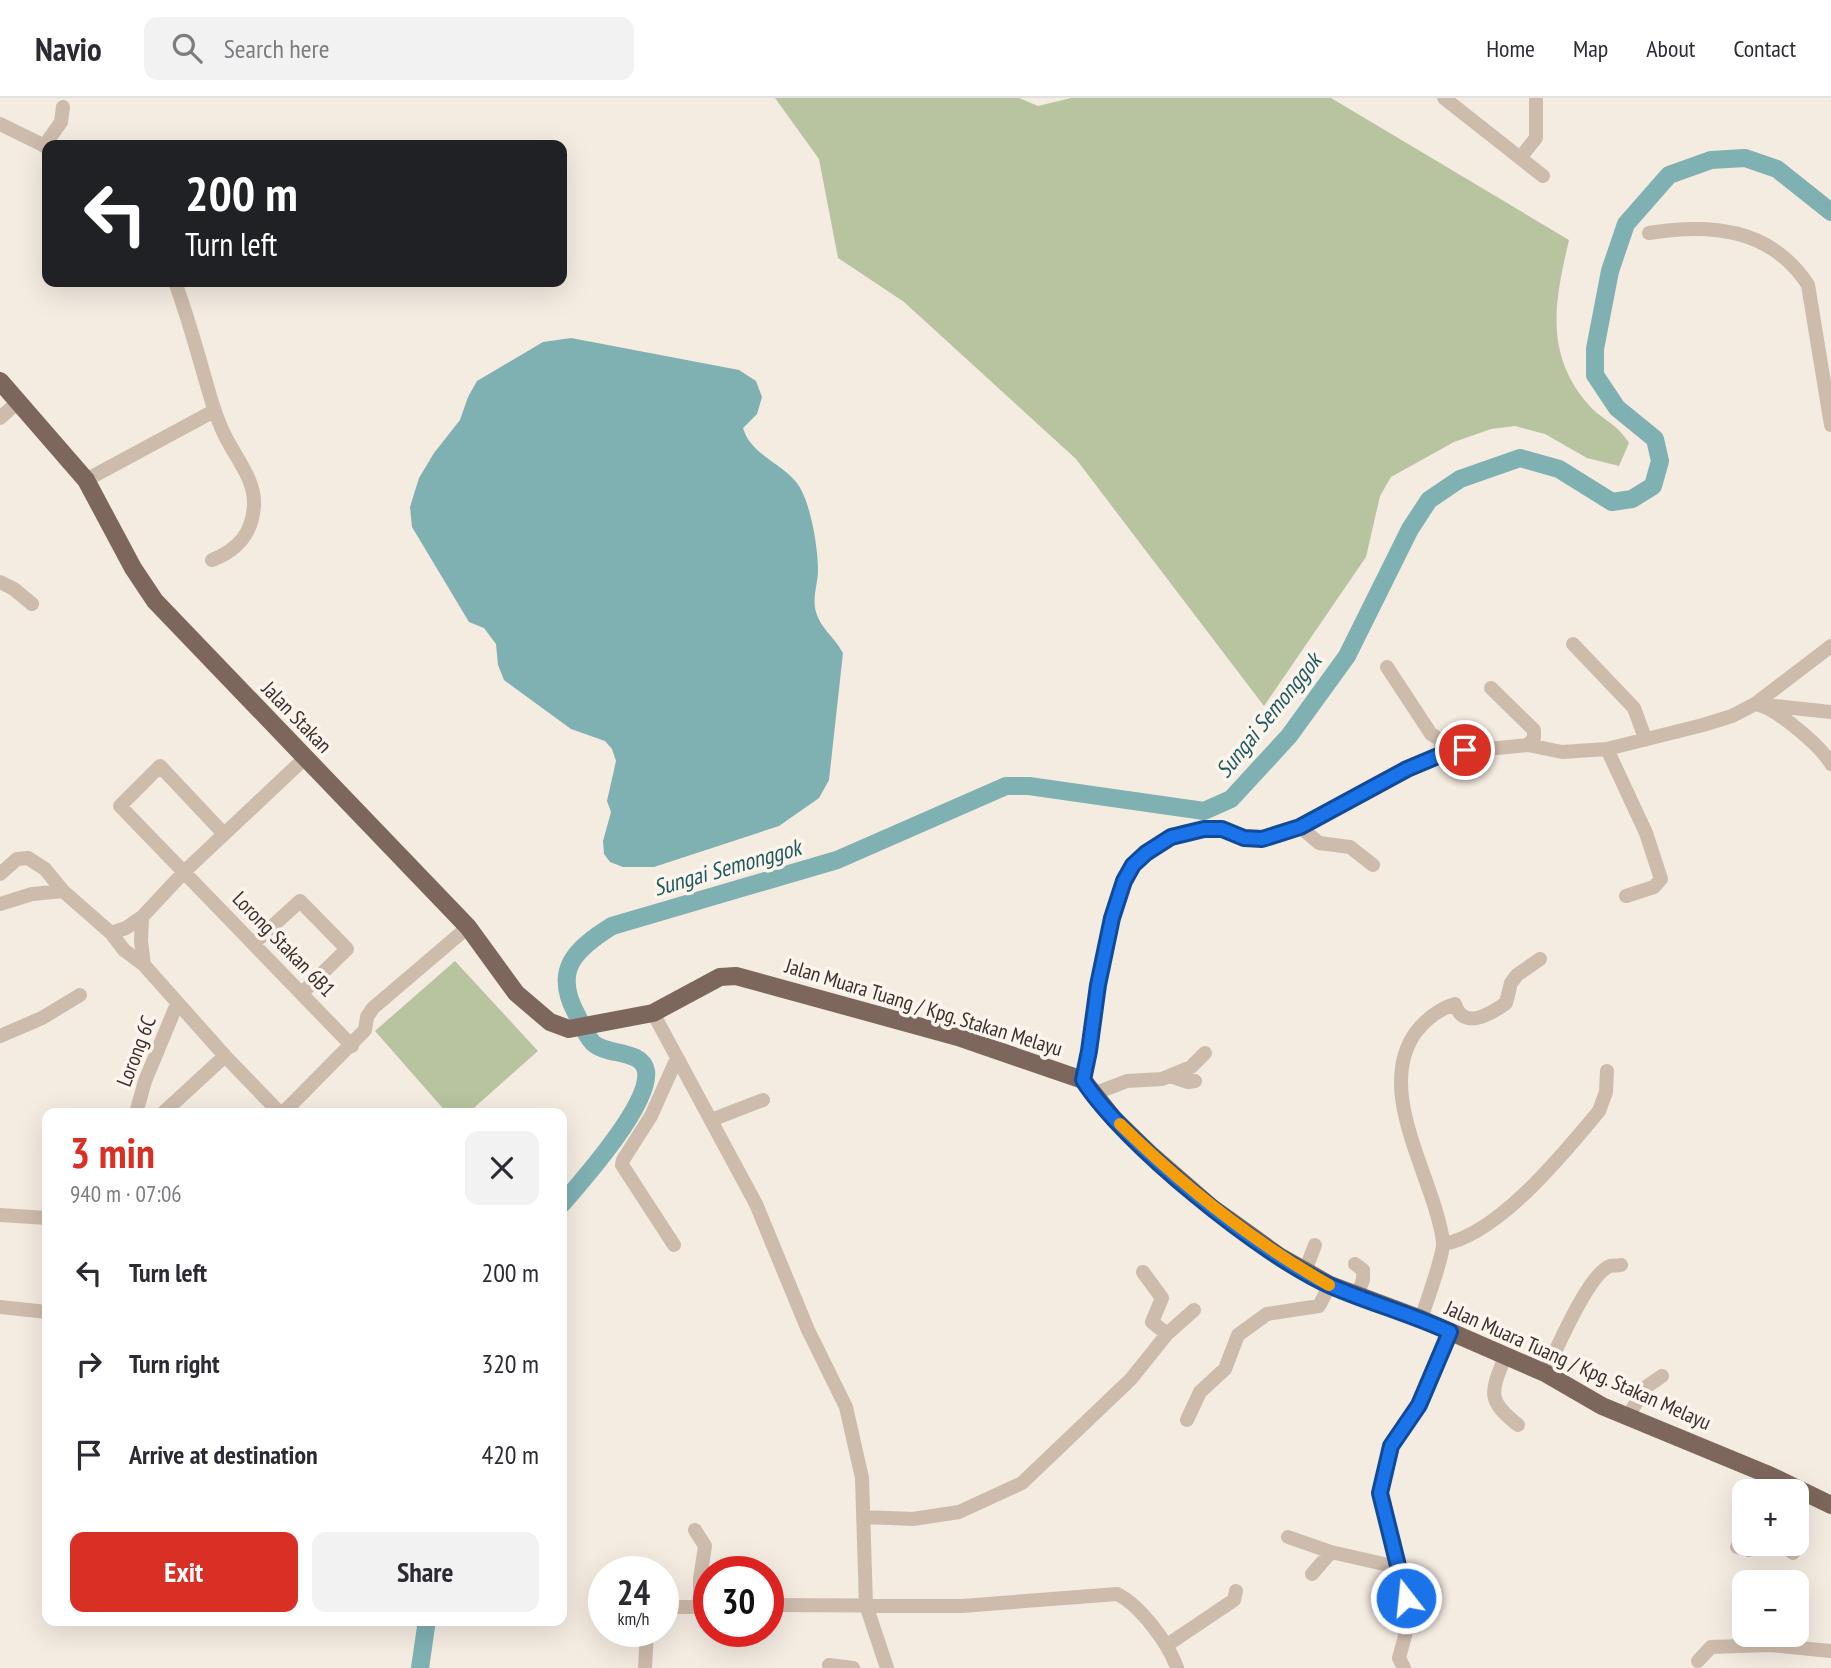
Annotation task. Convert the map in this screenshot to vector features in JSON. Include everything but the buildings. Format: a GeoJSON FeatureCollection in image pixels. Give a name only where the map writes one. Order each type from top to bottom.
{"type":"FeatureCollection","features":[{"type":"Feature","properties":{"kind":"main road","name":"Jalan Stakan"},"geometry":{"type":"LineString","coordinates":[[0,381],[86,480],[133,568],[155,601],[468,927],[516,993],[550,1022],[569,1029],[604,1022]]}},
{"type":"Feature","properties":{"kind":"main road","name":"Jalan Muara Tuang / Kpg. Stakan Melayu"},"geometry":{"type":"LineString","coordinates":[[604,1022],[653,1013],[720,977],[736,976],[958,1037],[1088,1087],[1149,1153],[1211,1207],[1279,1256],[1330,1285],[1422,1319],[1545,1373],[1602,1406],[1767,1479]]}},
{"type":"Feature","properties":{"kind":"main road","name":"Jalan Muara Tuang / Kpg. Stakan Melayu"},"geometry":{"type":"LineString","coordinates":[[1809,1496],[1831,1504]]}},
{"type":"Feature","properties":{"kind":"street"},"geometry":{"type":"LineString","coordinates":[[1444,98],[1543,176]]}},
{"type":"Feature","properties":{"kind":"street"},"geometry":{"type":"LineString","coordinates":[[1520,158],[1536,138],[1535,98]]}},
{"type":"Feature","properties":{"kind":"street"},"geometry":{"type":"LineString","coordinates":[[50,140],[61,122],[63,107]]}},
{"type":"Feature","properties":{"kind":"street"},"geometry":{"type":"LineString","coordinates":[[0,124],[42,144]]}},
{"type":"Feature","properties":{"kind":"street"},"geometry":{"type":"LineString","coordinates":[[1650,233],[1685,227],[1723,229],[1749,237],[1796,267],[1808,285],[1831,425]]}},
{"type":"Feature","properties":{"kind":"street"},"geometry":{"type":"LineString","coordinates":[[178,287],[215,411],[228,442],[247,474],[255,502],[248,530],[241,543],[229,553],[212,560]]}},
{"type":"Feature","properties":{"kind":"street"},"geometry":{"type":"LineString","coordinates":[[0,418],[19,401]]}},
{"type":"Feature","properties":{"kind":"street"},"geometry":{"type":"LineString","coordinates":[[86,480],[215,411]]}},
{"type":"Feature","properties":{"kind":"street"},"geometry":{"type":"LineString","coordinates":[[0,582],[14,589],[32,604]]}},
{"type":"Feature","properties":{"kind":"street"},"geometry":{"type":"LineString","coordinates":[[1573,644],[1634,708],[1644,738]]}},
{"type":"Feature","properties":{"kind":"street"},"geometry":{"type":"LineString","coordinates":[[1206,1053],[1191,1067],[1170,1076],[1088,1087],[1089,1051],[1098,985],[1112,918],[1124,881],[1133,865],[1171,837],[1186,831],[1222,829],[1244,838],[1262,839],[1300,827],[1407,769],[1445,753],[1528,745],[1562,752],[1607,749],[1703,725],[1759,704],[1831,646]]}},
{"type":"Feature","properties":{"kind":"street"},"geometry":{"type":"LineString","coordinates":[[1387,667],[1445,753]]}},
{"type":"Feature","properties":{"kind":"street"},"geometry":{"type":"LineString","coordinates":[[1491,688],[1534,730],[1534,738],[1528,745]]}},
{"type":"Feature","properties":{"kind":"street"},"geometry":{"type":"LineString","coordinates":[[1759,704],[1831,712]]}},
{"type":"Feature","properties":{"kind":"street"},"geometry":{"type":"LineString","coordinates":[[1759,704],[1815,744],[1831,764]]}},
{"type":"Feature","properties":{"kind":"street"},"geometry":{"type":"LineString","coordinates":[[1607,749],[1646,833],[1661,879],[1654,887],[1626,896]]}},
{"type":"Feature","properties":{"kind":"street"},"geometry":{"type":"LineString","coordinates":[[111,933],[126,928],[142,917],[185,871],[304,758]]}},
{"type":"Feature","properties":{"kind":"street","name":"Lorong Stakan 6B1"},"geometry":{"type":"LineString","coordinates":[[224,834],[160,766],[120,806],[255,942],[352,1046]]}},
{"type":"Feature","properties":{"kind":"street"},"geometry":{"type":"LineString","coordinates":[[1300,827],[1319,843],[1350,848],[1373,865]]}},
{"type":"Feature","properties":{"kind":"street"},"geometry":{"type":"LineString","coordinates":[[0,874],[17,859],[28,858],[45,869],[63,891],[111,933],[124,950],[144,965],[225,1056],[277,1108]]}},
{"type":"Feature","properties":{"kind":"street"},"geometry":{"type":"LineString","coordinates":[[0,904],[32,894],[63,891]]}},
{"type":"Feature","properties":{"kind":"street"},"geometry":{"type":"LineString","coordinates":[[255,942],[300,901],[347,949],[302,993]]}},
{"type":"Feature","properties":{"kind":"street"},"geometry":{"type":"LineString","coordinates":[[142,917],[144,965]]}},
{"type":"Feature","properties":{"kind":"street"},"geometry":{"type":"LineString","coordinates":[[287,1108],[352,1046],[365,1030],[367,1017],[373,1008],[468,927]]}},
{"type":"Feature","properties":{"kind":"street"},"geometry":{"type":"LineString","coordinates":[[1422,1319],[1443,1244],[1403,1103],[1401,1068],[1408,1043],[1435,1012],[1446,1007],[1455,1004],[1457,1012],[1466,1019],[1476,1019],[1497,1010],[1506,1003],[1511,983],[1517,975],[1540,959]]}},
{"type":"Feature","properties":{"kind":"street"},"geometry":{"type":"LineString","coordinates":[[0,1036],[42,1018],[80,995]]}},
{"type":"Feature","properties":{"kind":"street","name":"Lorong 6C"},"geometry":{"type":"LineString","coordinates":[[137,1108],[145,1081],[177,1004]]}},
{"type":"Feature","properties":{"kind":"street"},"geometry":{"type":"LineString","coordinates":[[653,1013],[756,1203],[808,1330],[846,1407],[862,1478],[866,1605],[887,1668]]}},
{"type":"Feature","properties":{"kind":"street"},"geometry":{"type":"LineString","coordinates":[[168,1108],[225,1056]]}},
{"type":"Feature","properties":{"kind":"street"},"geometry":{"type":"LineString","coordinates":[[674,1245],[622,1166],[623,1160],[652,1116],[677,1058]]}},
{"type":"Feature","properties":{"kind":"street"},"geometry":{"type":"LineString","coordinates":[[1443,1244],[1456,1242],[1484,1228],[1531,1185],[1600,1111],[1606,1092],[1606,1071]]}},
{"type":"Feature","properties":{"kind":"street"},"geometry":{"type":"LineString","coordinates":[[1170,1076],[1188,1082],[1195,1081]]}},
{"type":"Feature","properties":{"kind":"street"},"geometry":{"type":"LineString","coordinates":[[711,1120],[763,1100]]}},
{"type":"Feature","properties":{"kind":"street"},"geometry":{"type":"LineString","coordinates":[[0,1215],[42,1218]]}},
{"type":"Feature","properties":{"kind":"street"},"geometry":{"type":"LineString","coordinates":[[1305,1271],[1315,1245]]}},
{"type":"Feature","properties":{"kind":"street"},"geometry":{"type":"LineString","coordinates":[[1356,1264],[1363,1270],[1364,1275],[1357,1295]]}},
{"type":"Feature","properties":{"kind":"street"},"geometry":{"type":"LineString","coordinates":[[1545,1373],[1582,1297],[1610,1266],[1621,1265]]}},
{"type":"Feature","properties":{"kind":"street"},"geometry":{"type":"LineString","coordinates":[[1143,1272],[1162,1298],[1152,1322],[1167,1335]]}},
{"type":"Feature","properties":{"kind":"street"},"geometry":{"type":"LineString","coordinates":[[1187,1420],[1200,1392],[1225,1369],[1238,1335],[1267,1314],[1320,1306],[1330,1285]]}},
{"type":"Feature","properties":{"kind":"street"},"geometry":{"type":"LineString","coordinates":[[0,1307],[42,1311]]}},
{"type":"Feature","properties":{"kind":"street"},"geometry":{"type":"LineString","coordinates":[[863,1517],[913,1519],[959,1513],[1022,1483],[1131,1379],[1167,1335],[1194,1311]]}},
{"type":"Feature","properties":{"kind":"street"},"geometry":{"type":"LineString","coordinates":[[1404,1668],[1399,1658],[1405,1636],[1407,1611],[1380,1493],[1391,1446],[1419,1405],[1450,1332]]}},
{"type":"Feature","properties":{"kind":"street"},"geometry":{"type":"LineString","coordinates":[[1505,1357],[1492,1396],[1506,1415],[1518,1425]]}},
{"type":"Feature","properties":{"kind":"street"},"geometry":{"type":"LineString","coordinates":[[1628,1416],[1646,1387],[1662,1376]]}},
{"type":"Feature","properties":{"kind":"street"},"geometry":{"type":"LineString","coordinates":[[695,1530],[705,1546],[703,1556]]}},
{"type":"Feature","properties":{"kind":"street"},"geometry":{"type":"LineString","coordinates":[[1288,1536],[1331,1552],[1397,1567]]}},
{"type":"Feature","properties":{"kind":"street"},"geometry":{"type":"LineString","coordinates":[[1312,1574],[1331,1552]]}},
{"type":"Feature","properties":{"kind":"street"},"geometry":{"type":"LineString","coordinates":[[1167,1645],[1234,1600],[1236,1591]]}},
{"type":"Feature","properties":{"kind":"street"},"geometry":{"type":"LineString","coordinates":[[784,1605],[962,1605],[1117,1594],[1129,1602],[1167,1645],[1177,1668]]}},
{"type":"Feature","properties":{"kind":"street"},"geometry":{"type":"LineString","coordinates":[[1698,1661],[1711,1647],[1771,1645],[1830,1651]]}},
{"type":"Feature","properties":{"kind":"street"},"geometry":{"type":"LineString","coordinates":[[1829,1668],[1831,1645]]}},
{"type":"Feature","properties":{"kind":"street"},"geometry":{"type":"LineString","coordinates":[[645,1668],[646,1647]]}},
{"type":"Feature","properties":{"kind":"street"},"geometry":{"type":"LineString","coordinates":[[829,1665],[853,1668]]}},
{"type":"Feature","properties":{"kind":"green space"},"geometry":{"type":"Polygon","coordinates":[[[775,98],[1019,98],[1038,106],[1071,98],[1331,98],[1569,240],[1557,304],[1559,345],[1564,364],[1573,384],[1587,403],[1619,430],[1629,443],[1619,466],[1587,458],[1545,434],[1515,426],[1491,429],[1454,442],[1391,477],[1380,496],[1366,557],[1264,706],[1076,459],[904,302],[838,258],[819,159],[775,98]]]}},
{"type":"Feature","properties":{"kind":"green space"},"geometry":{"type":"Polygon","coordinates":[[[455,961],[538,1051],[474,1108],[443,1108],[375,1031],[455,961]]]}},
{"type":"Feature","properties":{"kind":"water"},"geometry":{"type":"Polygon","coordinates":[[[571,338],[739,370],[756,381],[762,397],[757,414],[743,428],[753,446],[793,478],[803,494],[817,550],[815,608],[823,627],[843,653],[829,780],[819,798],[779,826],[654,867],[623,867],[610,862],[604,854],[603,841],[611,812],[607,801],[616,761],[612,749],[605,741],[571,729],[504,680],[498,665],[496,644],[484,628],[469,622],[412,527],[410,507],[419,478],[434,453],[460,420],[477,381],[543,342],[571,338]]]}},
{"type":"Feature","properties":{"kind":"waterway","name":"Sungai Semonggok"},"geometry":{"type":"LineString","coordinates":[[567,1198],[614,1140],[638,1102],[645,1085],[646,1071],[643,1064],[631,1056],[593,1043],[570,999],[567,973],[571,962],[587,943],[612,926],[837,860],[1006,786],[1029,786],[1204,811],[1231,799],[1289,736],[1347,656],[1410,529],[1429,500],[1460,479],[1520,458],[1559,469],[1612,502],[1632,499],[1653,486],[1660,461],[1655,439],[1617,408],[1595,375],[1595,349],[1610,271],[1626,224],[1669,175],[1711,160],[1745,158],[1777,169],[1831,212]]}},
{"type":"Feature","properties":{"kind":"waterway","name":"Sungai Semonggok"},"geometry":{"type":"LineString","coordinates":[[420,1668],[426,1626]]}},
{"type":"Feature","properties":{"kind":"slow traffic"},"geometry":{"type":"LineString","coordinates":[[1120,1124],[1211,1207],[1279,1256],[1329,1285]]}},
{"type":"Feature","properties":{"kind":"route"},"geometry":{"type":"LineString","coordinates":[[1406,1598],[1384,1518],[1380,1493],[1391,1446],[1419,1405],[1450,1332],[1330,1285],[1279,1256],[1211,1207],[1149,1153],[1114,1119],[1083,1080],[1100,972],[1105,960],[1112,918],[1124,881],[1133,865],[1146,853],[1186,831],[1222,829],[1244,838],[1262,839],[1300,827],[1407,769],[1445,753],[1465,750]]}}]}
